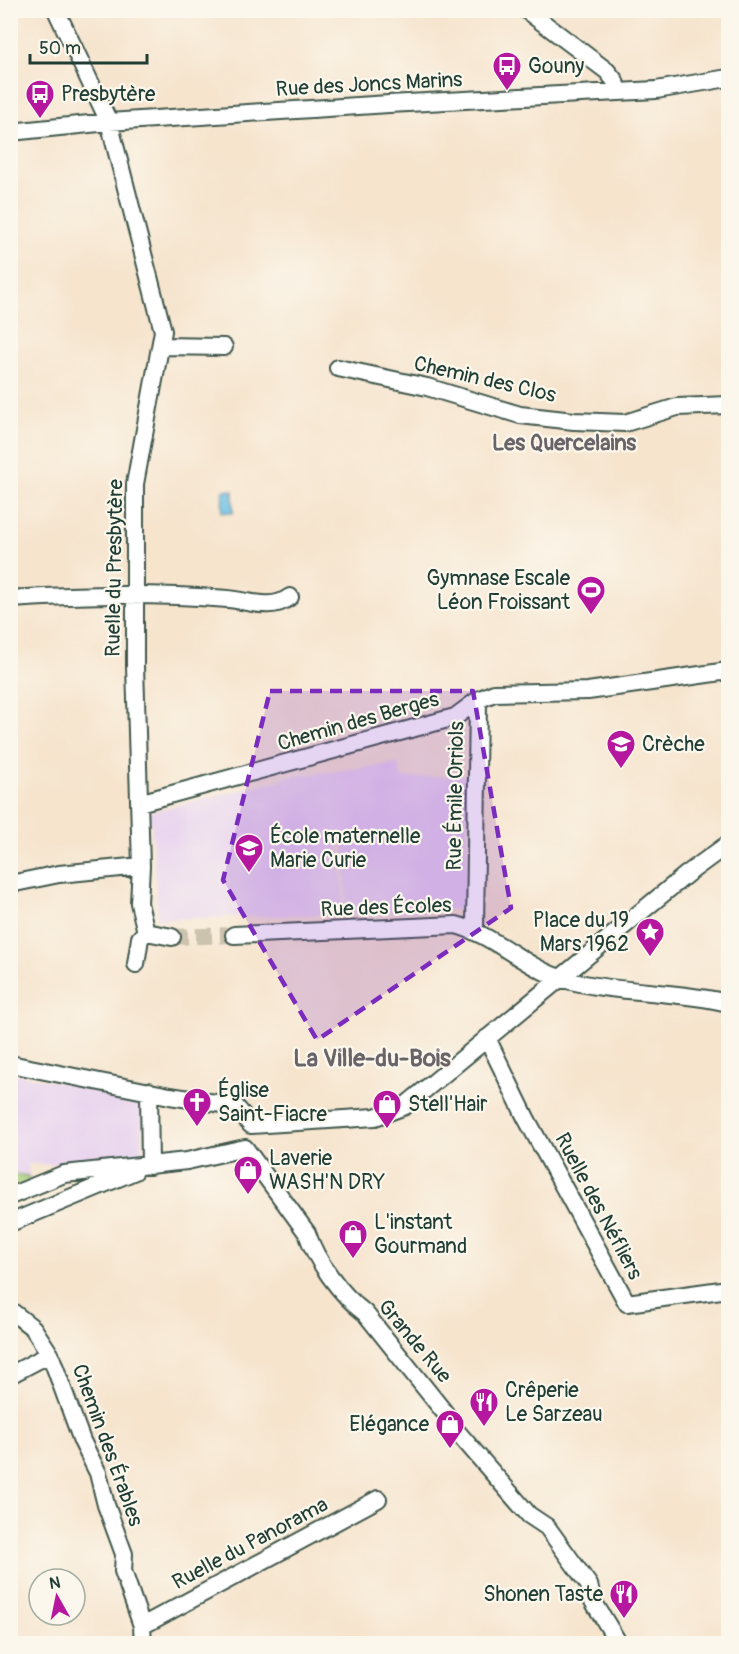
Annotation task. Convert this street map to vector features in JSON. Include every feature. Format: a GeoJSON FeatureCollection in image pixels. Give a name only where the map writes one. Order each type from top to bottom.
{"type":"FeatureCollection","features":[{"type":"Feature","properties":{"kind":"street","name":"Ruelle du Presbytère"},"geometry":{"type":"LineString","coordinates":[[56,10],[109,122],[163,331],[135,484],[141,866],[139,903],[146,932]]}},
{"type":"Feature","properties":{"kind":"street"},"geometry":{"type":"LineString","coordinates":[[526,10],[607,71],[615,81],[617,90]]}},
{"type":"Feature","properties":{"kind":"street","name":"Rue des Joncs Marins"},"geometry":{"type":"LineString","coordinates":[[10,132],[109,122],[579,95],[617,90],[656,90],[729,78]]}},
{"type":"Feature","properties":{"kind":"street"},"geometry":{"type":"LineString","coordinates":[[161,346],[224,347]]}},
{"type":"Feature","properties":{"kind":"street","name":"Chemin des Clos"},"geometry":{"type":"LineString","coordinates":[[338,368],[427,387],[520,415],[574,421],[625,423],[677,407],[729,405]]}},
{"type":"Feature","properties":{"kind":"street"},"geometry":{"type":"LineString","coordinates":[[10,599],[135,596],[229,599],[266,605],[280,604],[290,597]]}},
{"type":"Feature","properties":{"kind":"street","name":"Chemin des Berges"},"geometry":{"type":"LineString","coordinates":[[139,803],[454,717],[478,700],[494,693],[588,691],[729,671]]}},
{"type":"Feature","properties":{"kind":"street","name":"Rue Émile Orriols"},"geometry":{"type":"LineString","coordinates":[[475,930],[478,700]]}},
{"type":"Feature","properties":{"kind":"street"},"geometry":{"type":"LineString","coordinates":[[251,1125],[348,1120],[392,1113],[415,1100],[679,880],[729,844]]}},
{"type":"Feature","properties":{"kind":"street"},"geometry":{"type":"LineString","coordinates":[[10,884],[59,874],[141,866]]}},
{"type":"Feature","properties":{"kind":"street","name":"Rue des Écoles"},"geometry":{"type":"LineString","coordinates":[[234,935],[456,925],[475,930],[493,943],[561,978],[729,1003]]}},
{"type":"Feature","properties":{"kind":"street"},"geometry":{"type":"LineString","coordinates":[[136,964],[140,938],[146,932],[171,937]]}},
{"type":"Feature","properties":{"kind":"street"},"geometry":{"type":"LineString","coordinates":[[585,960],[591,984]]}},
{"type":"Feature","properties":{"kind":"street","name":"Ruelle des Néfliers"},"geometry":{"type":"LineString","coordinates":[[487,1038],[526,1118],[627,1303],[729,1289]]}},
{"type":"Feature","properties":{"kind":"street"},"geometry":{"type":"LineString","coordinates":[[10,1064],[235,1106],[251,1125]]}},
{"type":"Feature","properties":{"kind":"street"},"geometry":{"type":"LineString","coordinates":[[149,1091],[150,1166]]}},
{"type":"Feature","properties":{"kind":"street"},"geometry":{"type":"LineString","coordinates":[[10,1196],[64,1174],[150,1166],[212,1157],[245,1148],[251,1125]]}},
{"type":"Feature","properties":{"kind":"street","name":"Grande Rue"},"geometry":{"type":"LineString","coordinates":[[245,1148],[307,1233],[312,1247],[352,1303],[365,1313],[445,1413],[453,1427],[504,1487],[529,1515],[547,1527],[589,1585],[593,1601],[619,1644]]}},
{"type":"Feature","properties":{"kind":"street"},"geometry":{"type":"LineString","coordinates":[[10,1223],[150,1166]]}},
{"type":"Feature","properties":{"kind":"street","name":"Chemin des Érables"},"geometry":{"type":"LineString","coordinates":[[10,1310],[33,1328],[50,1354],[82,1442],[98,1473],[106,1505],[124,1554],[123,1571],[142,1626],[143,1644]]}},
{"type":"Feature","properties":{"kind":"street"},"geometry":{"type":"LineString","coordinates":[[10,1375],[50,1354]]}},
{"type":"Feature","properties":{"kind":"street","name":"Ruelle du Panorama"},"geometry":{"type":"LineString","coordinates":[[142,1626],[378,1499]]}},
{"type":"Feature","properties":{"kind":"highlighted area"},"geometry":{"type":"Polygon","coordinates":[[[270,691],[473,691],[511,908],[317,1040],[223,880],[270,691]]]}},
{"type":"Feature","properties":{"kind":"shaded area"},"geometry":{"type":"Polygon","coordinates":[[[398,763],[402,778],[468,775],[467,909],[347,915],[343,832],[338,832],[345,914],[158,919],[150,812],[281,780],[282,783],[282,778],[398,763]]]}},
{"type":"Feature","properties":{"kind":"shaded area"},"geometry":{"type":"Polygon","coordinates":[[[11,1073],[143,1098],[142,1153],[135,1161],[67,1165],[28,1164],[30,1184],[11,1192],[11,1073]]]}},
{"type":"Feature","properties":{"kind":"green space"},"geometry":{"type":"Polygon","coordinates":[[[11,1174],[28,1176],[30,1184],[11,1192],[11,1174]]]}},
{"type":"Feature","properties":{"kind":"water"},"geometry":{"type":"Polygon","coordinates":[[[223,491],[233,491],[233,513],[222,512],[223,491]]]}},
{"type":"Feature","properties":{"kind":"tunnel"},"geometry":{"type":"LineString","coordinates":[[172,937],[234,935]]}},
{"type":"Feature","properties":{"kind":"place","name":"Gouny"},"geometry":{"type":"Point","coordinates":[507,92]}},
{"type":"Feature","properties":{"kind":"place","name":"Presbytère"},"geometry":{"type":"Point","coordinates":[40,120]}},
{"type":"Feature","properties":{"kind":"place","name":"Gymnase Escale Léon Froissant"},"geometry":{"type":"Point","coordinates":[591,616]}},
{"type":"Feature","properties":{"kind":"place","name":"Crèche"},"geometry":{"type":"Point","coordinates":[621,770]}},
{"type":"Feature","properties":{"kind":"place","name":"École maternelle Marie Curie"},"geometry":{"type":"Point","coordinates":[249,874]}},
{"type":"Feature","properties":{"kind":"place","name":"Place du 19 Mars 1962"},"geometry":{"type":"Point","coordinates":[650,958]}},
{"type":"Feature","properties":{"kind":"place","name":"Église Saint-Fiacre"},"geometry":{"type":"Point","coordinates":[197,1128]}},
{"type":"Feature","properties":{"kind":"place","name":"Stell'Hair"},"geometry":{"type":"Point","coordinates":[387,1130]}},
{"type":"Feature","properties":{"kind":"place","name":"Laverie WASH'N DRY"},"geometry":{"type":"Point","coordinates":[248,1196]}},
{"type":"Feature","properties":{"kind":"place","name":"L'instant Gourmand"},"geometry":{"type":"Point","coordinates":[353,1260]}},
{"type":"Feature","properties":{"kind":"place","name":"Crêperie Le Sarzeau"},"geometry":{"type":"Point","coordinates":[484,1428]}},
{"type":"Feature","properties":{"kind":"place","name":"Elégance"},"geometry":{"type":"Point","coordinates":[450,1450]}},
{"type":"Feature","properties":{"kind":"place","name":"Shonen Taste"},"geometry":{"type":"Point","coordinates":[624,1620]}},
{"type":"Feature","properties":{"kind":"district","name":"Les Quercelains"},"geometry":{"type":"Point","coordinates":[564,442]}},
{"type":"Feature","properties":{"kind":"district","name":"La Ville-du-Bois"},"geometry":{"type":"Point","coordinates":[372,1058]}}]}
